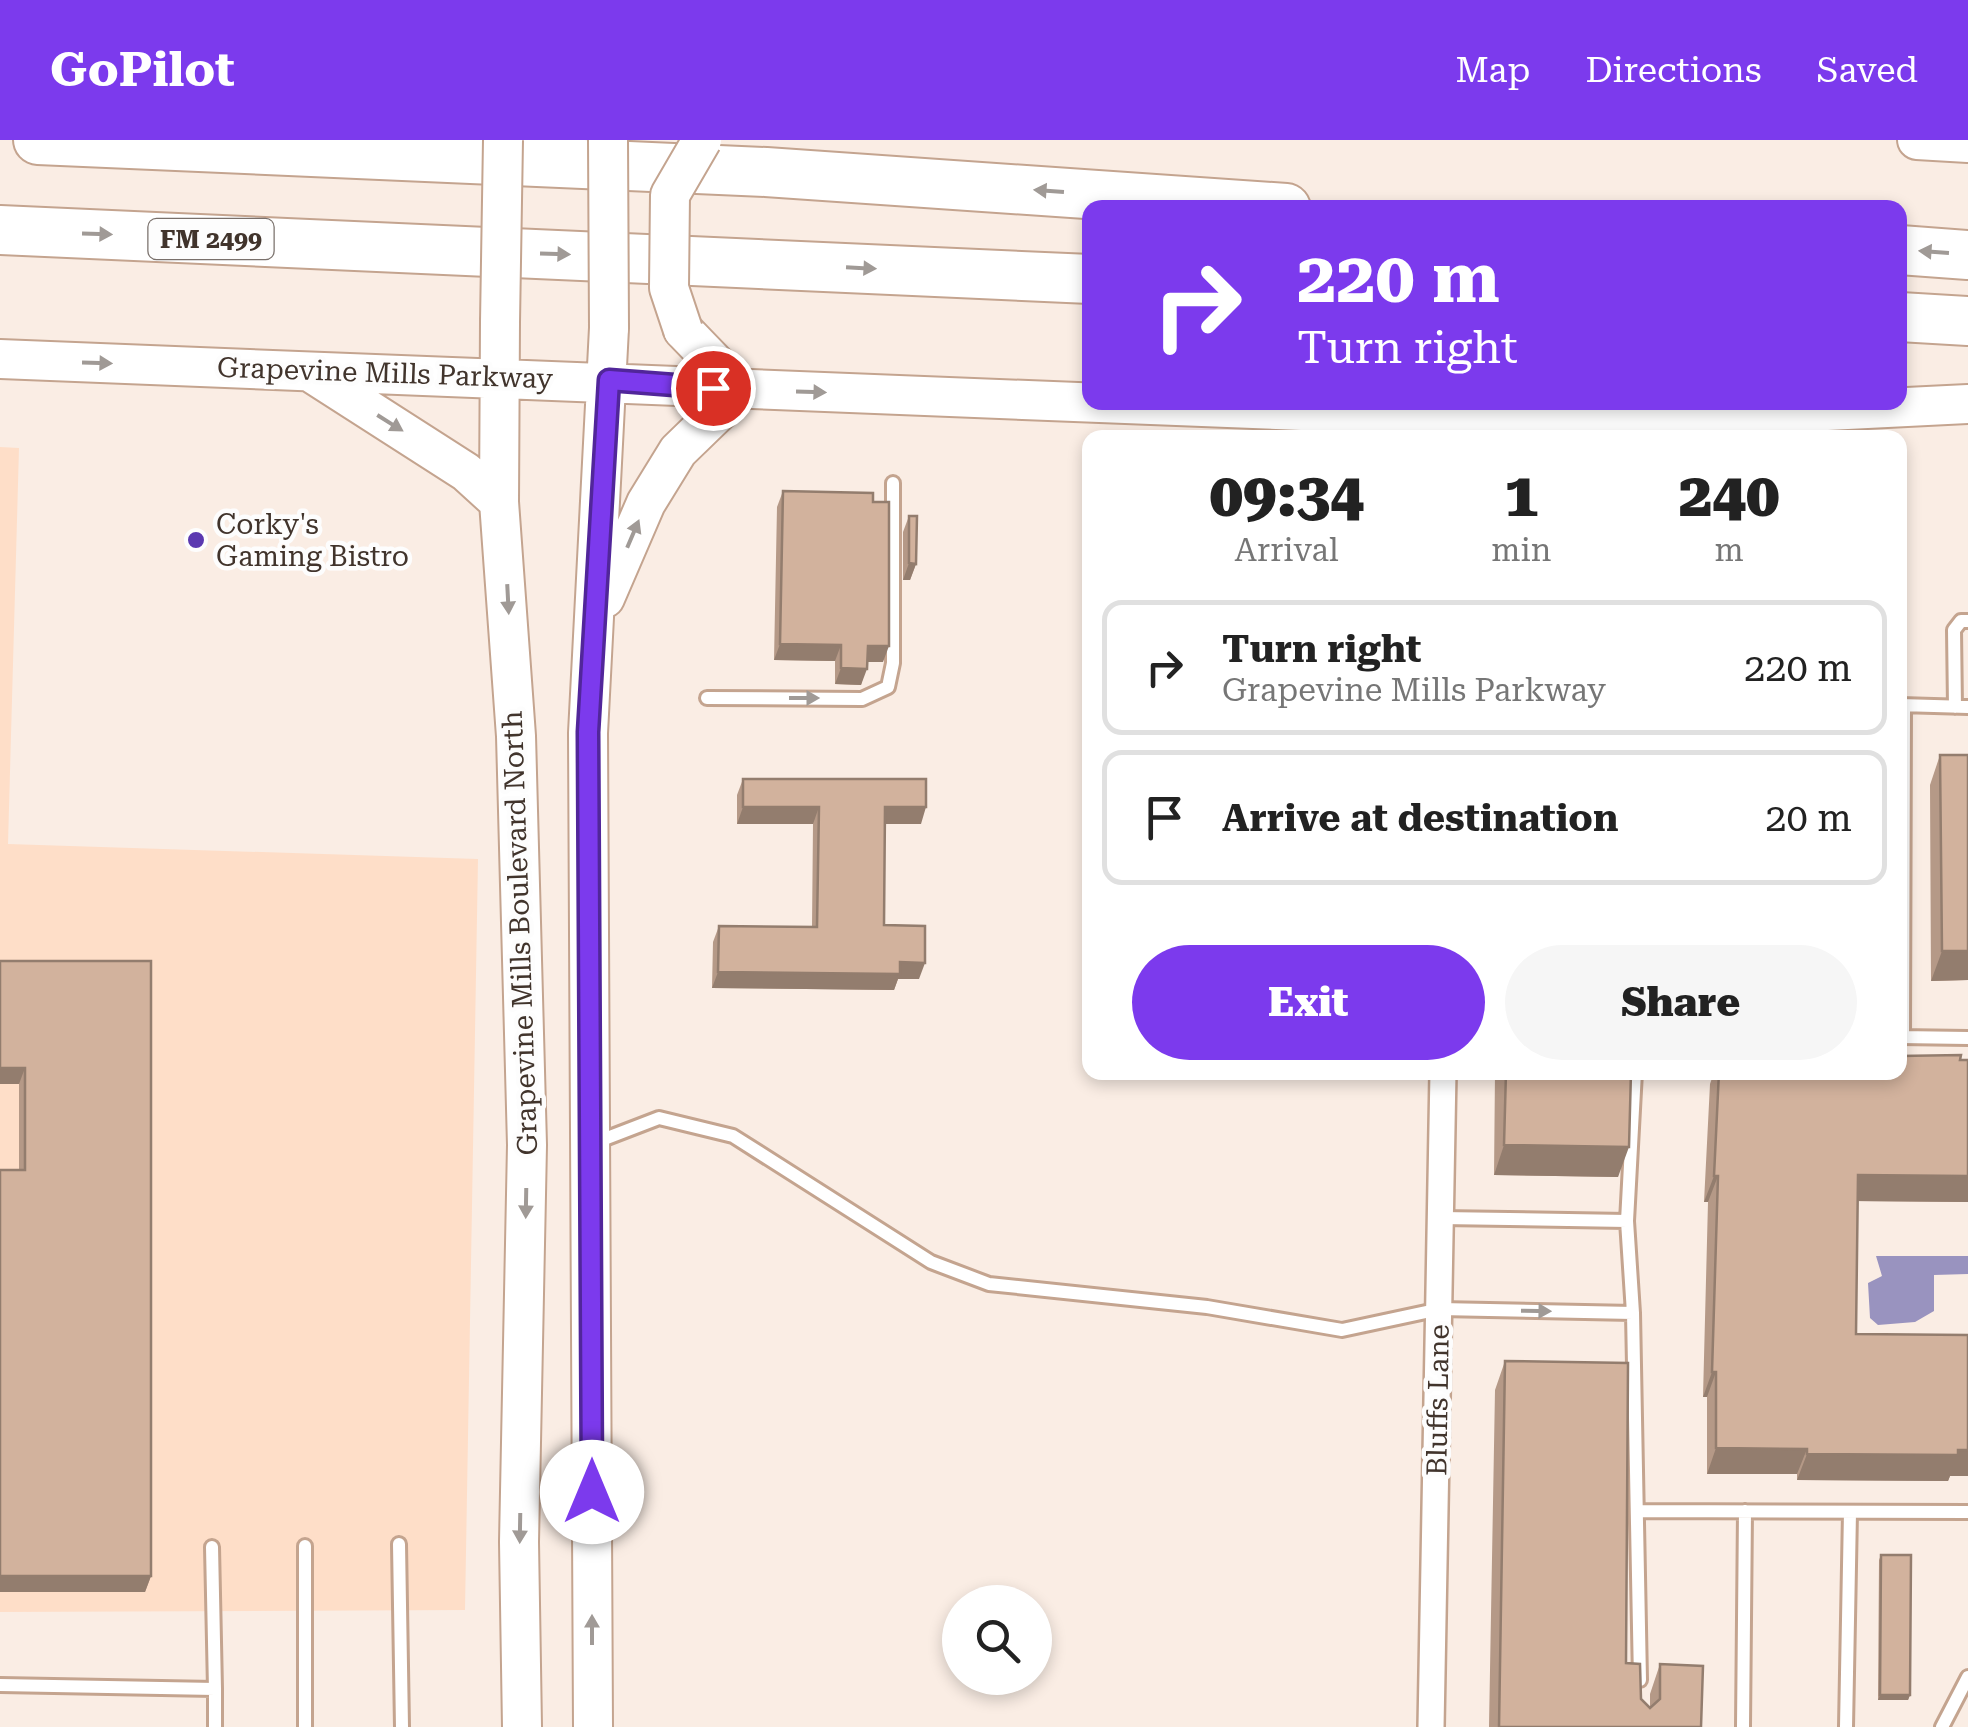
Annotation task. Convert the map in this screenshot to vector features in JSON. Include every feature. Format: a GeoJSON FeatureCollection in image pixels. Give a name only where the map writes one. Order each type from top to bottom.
{"type":"FeatureCollection","features":[{"type":"Feature","properties":{"kind":"highway"},"geometry":{"type":"LineString","coordinates":[[38,140],[766,172],[1170,200]]}},
{"type":"Feature","properties":{"kind":"highway","name":"FM 2499"},"geometry":{"type":"LineString","coordinates":[[0,230],[1082,279]]}},
{"type":"Feature","properties":{"kind":"highway"},"geometry":{"type":"LineString","coordinates":[[1907,250],[1968,254]]}},
{"type":"Feature","properties":{"kind":"highway"},"geometry":{"type":"LineString","coordinates":[[1907,318],[1968,321]]}},
{"type":"Feature","properties":{"kind":"main road","name":"Grapevine Mills Boulevard North"},"geometry":{"type":"LineString","coordinates":[[503,140],[500,502],[516,736],[527,1145],[519,1542],[522,1727]]}},
{"type":"Feature","properties":{"kind":"main road"},"geometry":{"type":"LineString","coordinates":[[593,1727],[588,732],[609,380],[608,140]]}},
{"type":"Feature","properties":{"kind":"main road"},"geometry":{"type":"LineString","coordinates":[[594,624],[646,504],[678,450],[741,390],[683,330],[669,288],[670,195],[702,140]]}},
{"type":"Feature","properties":{"kind":"main road"},"geometry":{"type":"LineString","coordinates":[[1917,140],[1968,143]]}},
{"type":"Feature","properties":{"kind":"main road","name":"Grapevine Mills Parkway"},"geometry":{"type":"LineString","coordinates":[[0,359],[609,380],[1082,408]]}},
{"type":"Feature","properties":{"kind":"main road"},"geometry":{"type":"LineString","coordinates":[[308,371],[466,472],[500,502]]}},
{"type":"Feature","properties":{"kind":"main road","name":"Grapevine Mills Parkway"},"geometry":{"type":"LineString","coordinates":[[1907,407],[1968,404]]}},
{"type":"Feature","properties":{"kind":"main road","name":"Grapevine Mills Parkway"},"geometry":{"type":"LineString","coordinates":[[1125,410],[1451,427],[1846,410]]}},
{"type":"Feature","properties":{"kind":"main road"},"geometry":{"type":"LineString","coordinates":[[527,1145],[592,1144]]}},
{"type":"Feature","properties":{"kind":"street","name":"Bluffs Lane"},"geometry":{"type":"LineString","coordinates":[[1431,1727],[1442,1080]]}},
{"type":"Feature","properties":{"kind":"lane"},"geometry":{"type":"LineString","coordinates":[[707,698],[862,699],[888,687],[893,664],[893,483]]}},
{"type":"Feature","properties":{"kind":"lane"},"geometry":{"type":"LineString","coordinates":[[1907,705],[1961,707],[1954,630],[1968,620]]}},
{"type":"Feature","properties":{"kind":"lane"},"geometry":{"type":"LineString","coordinates":[[1907,1037],[1968,1038]]}},
{"type":"Feature","properties":{"kind":"lane"},"geometry":{"type":"LineString","coordinates":[[1635,1080],[1627,1221],[1633,1313],[1640,1690]]}},
{"type":"Feature","properties":{"kind":"lane"},"geometry":{"type":"LineString","coordinates":[[592,1144],[659,1118],[734,1136],[931,1262],[989,1284],[1207,1308],[1342,1330],[1440,1309],[1633,1313]]}},
{"type":"Feature","properties":{"kind":"lane"},"geometry":{"type":"LineString","coordinates":[[1441,1218],[1627,1221]]}},
{"type":"Feature","properties":{"kind":"lane"},"geometry":{"type":"LineString","coordinates":[[1638,1511],[1968,1512]]}},
{"type":"Feature","properties":{"kind":"lane"},"geometry":{"type":"LineString","coordinates":[[1743,1727],[1744,1511]]}},
{"type":"Feature","properties":{"kind":"lane"},"geometry":{"type":"LineString","coordinates":[[1846,1727],[1850,1512]]}},
{"type":"Feature","properties":{"kind":"lane"},"geometry":{"type":"LineString","coordinates":[[399,1544],[402,1727]]}},
{"type":"Feature","properties":{"kind":"lane"},"geometry":{"type":"LineString","coordinates":[[304,1546],[304,1727]]}},
{"type":"Feature","properties":{"kind":"lane"},"geometry":{"type":"LineString","coordinates":[[212,1547],[216,1727]]}},
{"type":"Feature","properties":{"kind":"lane"},"geometry":{"type":"LineString","coordinates":[[1942,1727],[1968,1677]]}},
{"type":"Feature","properties":{"kind":"lane"},"geometry":{"type":"LineString","coordinates":[[0,1685],[215,1689]]}},
{"type":"Feature","properties":{"kind":"shaded area"},"geometry":{"type":"Polygon","coordinates":[[[0,447],[19,448],[8,844],[478,859],[465,1610],[0,1612],[0,447]]]}},
{"type":"Feature","properties":{"kind":"shaded area"},"geometry":{"type":"Polygon","coordinates":[[[1876,1256],[1968,1256],[1968,1274],[1934,1275],[1934,1311],[1915,1322],[1878,1325],[1870,1318],[1868,1283],[1882,1276],[1876,1256]]]}},
{"type":"Feature","properties":{"kind":"building"},"geometry":{"type":"Polygon","coordinates":[[[783,491],[873,493],[873,502],[889,502],[889,646],[868,646],[867,669],[841,668],[841,645],[780,644],[783,491]]]}},
{"type":"Feature","properties":{"kind":"building"},"geometry":{"type":"Polygon","coordinates":[[[909,516],[917,516],[916,564],[909,563],[909,516]]]}},
{"type":"Feature","properties":{"kind":"building"},"geometry":{"type":"Polygon","coordinates":[[[1940,755],[1968,755],[1968,951],[1942,951],[1940,755]]]}},
{"type":"Feature","properties":{"kind":"building"},"geometry":{"type":"Polygon","coordinates":[[[743,779],[926,779],[926,807],[885,807],[884,925],[925,926],[925,963],[900,962],[900,974],[718,972],[719,926],[817,927],[819,807],[743,807],[743,779]]]}},
{"type":"Feature","properties":{"kind":"building"},"geometry":{"type":"Polygon","coordinates":[[[0,961],[151,961],[151,1576],[0,1576],[0,1170],[25,1170],[25,1068],[0,1068],[0,961]]]}},
{"type":"Feature","properties":{"kind":"building"},"geometry":{"type":"Polygon","coordinates":[[[1961,1055],[1960,1060],[1968,1060],[1968,1176],[1858,1175],[1856,1334],[1968,1335],[1968,1450],[1958,1450],[1958,1455],[1807,1454],[1807,1449],[1716,1448],[1716,1372],[1712,1372],[1719,1080],[1907,1080],[1907,1056],[1961,1055]]]}},
{"type":"Feature","properties":{"kind":"building"},"geometry":{"type":"Polygon","coordinates":[[[1506,1080],[1631,1080],[1629,1147],[1504,1145],[1506,1080]]]}},
{"type":"Feature","properties":{"kind":"building"},"geometry":{"type":"Polygon","coordinates":[[[1505,1361],[1628,1363],[1626,1663],[1640,1664],[1641,1699],[1650,1708],[1660,1699],[1660,1664],[1703,1666],[1701,1727],[1499,1727],[1505,1361]]]}},
{"type":"Feature","properties":{"kind":"building"},"geometry":{"type":"Polygon","coordinates":[[[1881,1555],[1911,1555],[1910,1695],[1880,1695],[1881,1555]]]}},
{"type":"Feature","properties":{"kind":"place","name":"Corky's Gaming Bistro"},"geometry":{"type":"Point","coordinates":[196,540]}},
{"type":"Feature","properties":{"kind":"route"},"geometry":{"type":"LineString","coordinates":[[592,1492],[588,732],[609,380],[713,388]]}}]}
